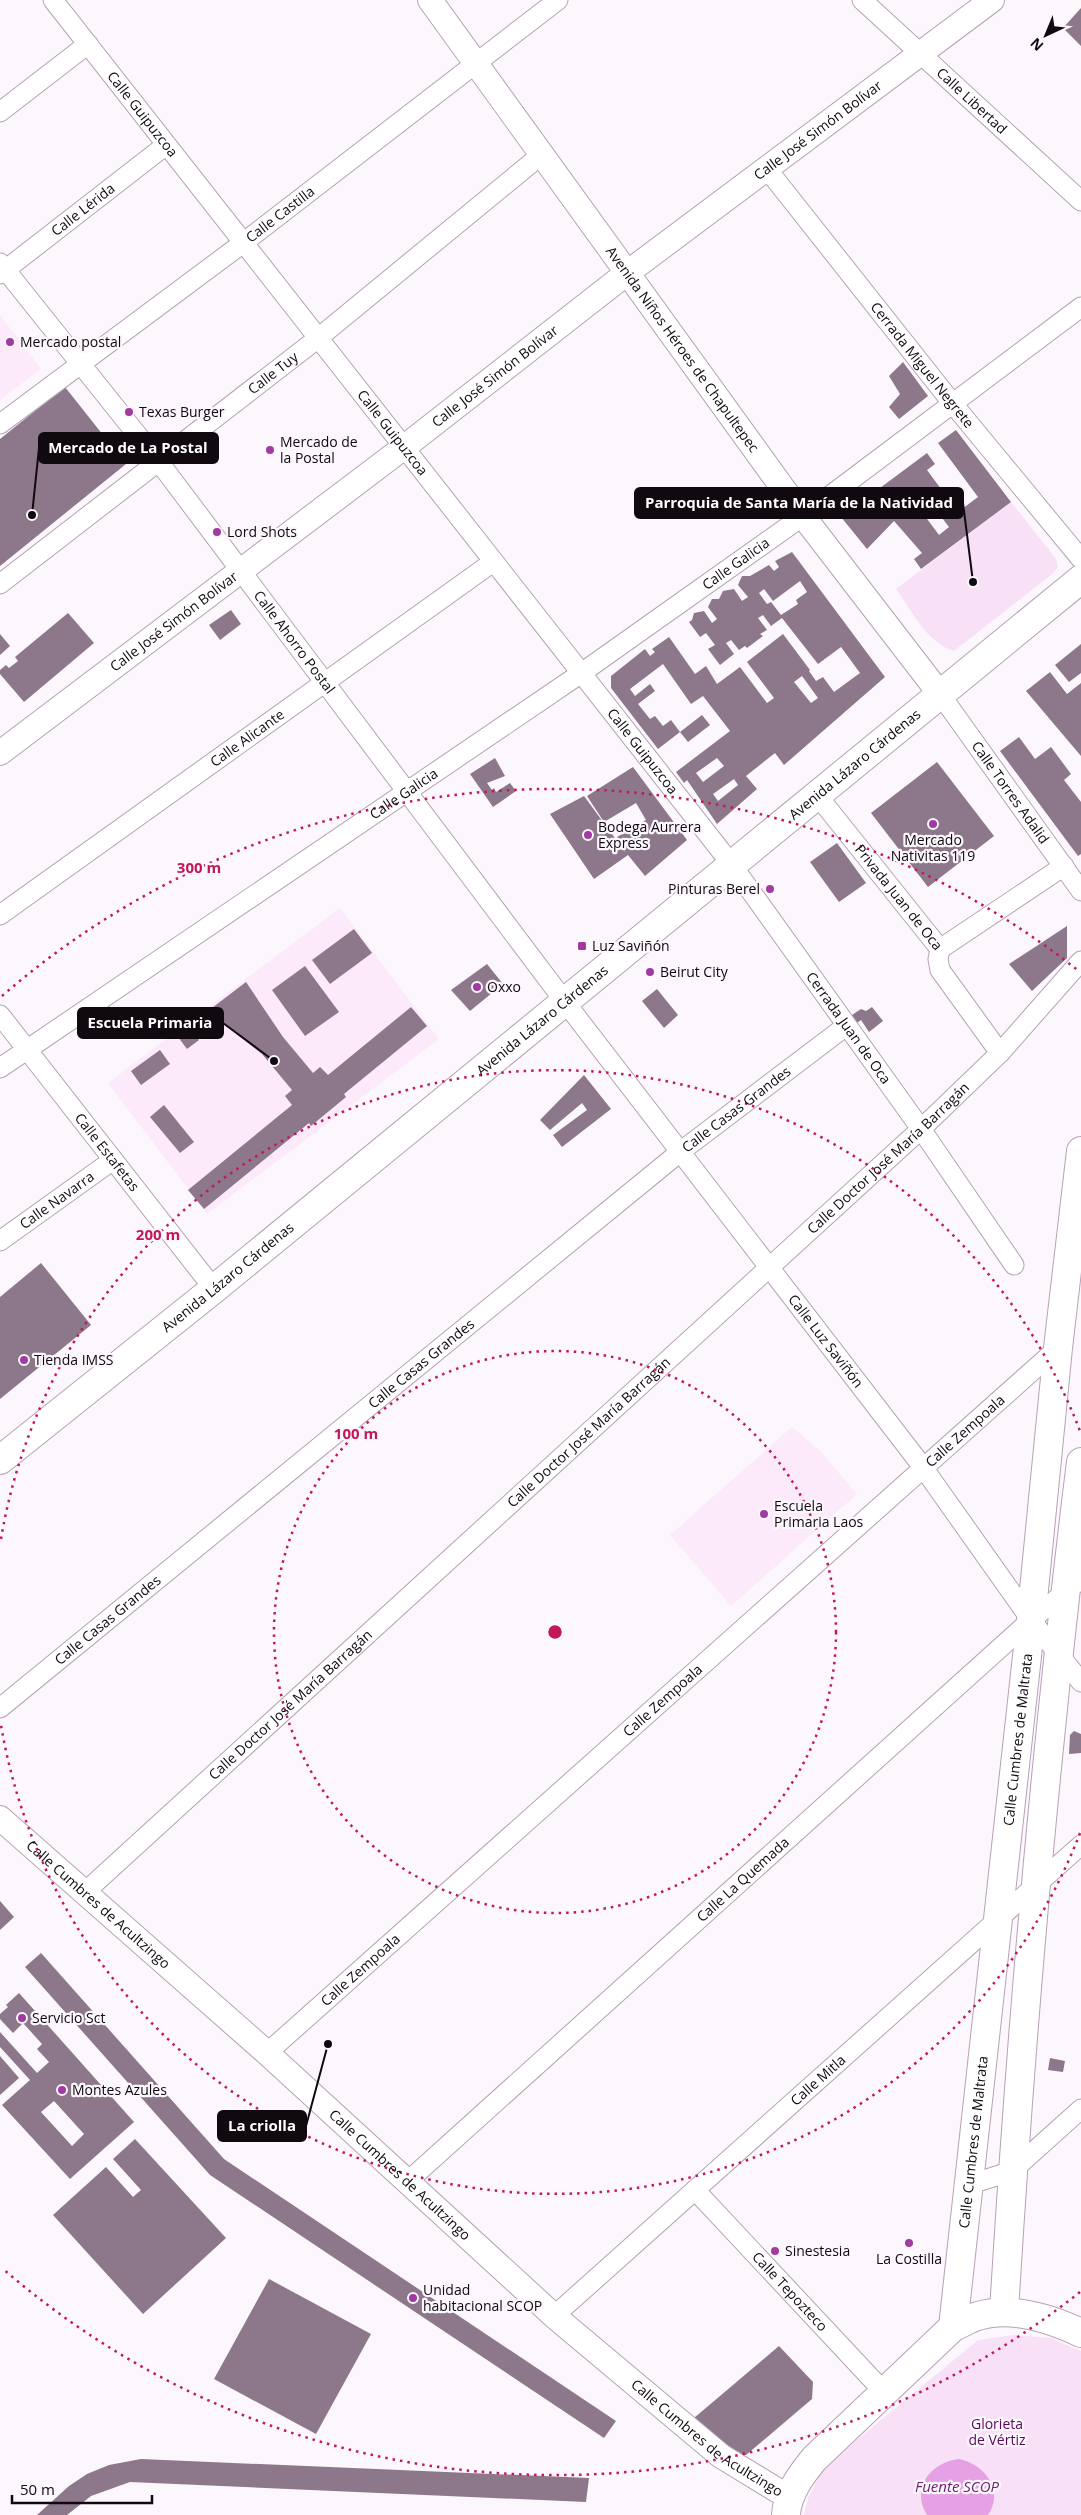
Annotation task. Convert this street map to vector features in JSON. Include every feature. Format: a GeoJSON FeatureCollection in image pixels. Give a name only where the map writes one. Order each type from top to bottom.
{"type":"FeatureCollection","features":[{"type":"Feature","properties":{"kind":"main road","name":"Avenida Lázaro Cárdenas"},"geometry":{"type":"LineString","coordinates":[[0,1460],[214,1289],[1081,579]]}},
{"type":"Feature","properties":{"kind":"main road","name":"Calle Cumbres de Maltrata"},"geometry":{"type":"LineString","coordinates":[[953,2327],[1031,1620],[1058,1348],[1081,1151]]}},
{"type":"Feature","properties":{"kind":"main road"},"geometry":{"type":"LineString","coordinates":[[1004,2312],[1012,2172],[1037,1882],[1058,1652],[1073,1586],[1081,1462]]}},
{"type":"Feature","properties":{"kind":"main road"},"geometry":{"type":"LineString","coordinates":[[788,2506],[802,2475],[814,2459],[953,2327],[978,2316],[1004,2312],[1062,2324],[1081,2333]]}},
{"type":"Feature","properties":{"kind":"street","name":"Calle Guipuzcoa"},"geometry":{"type":"LineString","coordinates":[[53,0],[732,866]]}},
{"type":"Feature","properties":{"kind":"street","name":"Avenida Niños Héroes de Chapultepec"},"geometry":{"type":"LineString","coordinates":[[430,0],[803,516],[940,694]]}},
{"type":"Feature","properties":{"kind":"street","name":"Calle Castilla"},"geometry":{"type":"LineString","coordinates":[[0,424],[243,243],[558,0]]}},
{"type":"Feature","properties":{"kind":"street","name":"Calle Libertad"},"geometry":{"type":"LineString","coordinates":[[862,0],[1081,200]]}},
{"type":"Feature","properties":{"kind":"street","name":"Calle José Simón Bolívar"},"geometry":{"type":"LineString","coordinates":[[0,753],[403,448],[627,273],[992,0]]}},
{"type":"Feature","properties":{"kind":"street"},"geometry":{"type":"LineString","coordinates":[[0,112],[88,44]]}},
{"type":"Feature","properties":{"kind":"street","name":"Calle Lérida"},"geometry":{"type":"LineString","coordinates":[[2,269],[166,145]]}},
{"type":"Feature","properties":{"kind":"street","name":"Calle Tuy"},"geometry":{"type":"LineString","coordinates":[[0,584],[317,339],[541,155]]}},
{"type":"Feature","properties":{"kind":"street","name":"Cerrada Miguel Negrete"},"geometry":{"type":"LineString","coordinates":[[767,169],[953,404],[1081,559]]}},
{"type":"Feature","properties":{"kind":"street","name":"Calle Ahorro Postal"},"geometry":{"type":"LineString","coordinates":[[2,269],[82,363],[159,462],[324,684],[565,1002]]}},
{"type":"Feature","properties":{"kind":"street","name":"Calle Galicia"},"geometry":{"type":"LineString","coordinates":[[0,1068],[406,790],[580,674],[803,516],[1081,307]]}},
{"type":"Feature","properties":{"kind":"street","name":"Calle Alicante"},"geometry":{"type":"LineString","coordinates":[[0,915],[493,562]]}},
{"type":"Feature","properties":{"kind":"street","name":"Calle Torres Adalid"},"geometry":{"type":"LineString","coordinates":[[940,694],[1081,891]]}},
{"type":"Feature","properties":{"kind":"street","name":"Privada Juan de Oca"},"geometry":{"type":"LineString","coordinates":[[817,795],[940,949],[938,959],[940,970],[1000,1054]]}},
{"type":"Feature","properties":{"kind":"street","name":"Cerrada Juan de Oca"},"geometry":{"type":"LineString","coordinates":[[732,866],[921,1129],[1014,1265]]}},
{"type":"Feature","properties":{"kind":"street"},"geometry":{"type":"LineString","coordinates":[[940,949],[1064,866]]}},
{"type":"Feature","properties":{"kind":"street","name":"Calle Doctor José María Barragán"},"geometry":{"type":"LineString","coordinates":[[85,1892],[921,1129],[1000,1054],[1081,961]]}},
{"type":"Feature","properties":{"kind":"street","name":"Calle Luz Saviñón"},"geometry":{"type":"LineString","coordinates":[[565,1002],[922,1466],[1031,1620],[1081,1682]]}},
{"type":"Feature","properties":{"kind":"street","name":"Calle Estafetas"},"geometry":{"type":"LineString","coordinates":[[0,1015],[214,1289]]}},
{"type":"Feature","properties":{"kind":"street","name":"Calle Casas Grandes"},"geometry":{"type":"LineString","coordinates":[[0,1708],[680,1152],[846,1026]]}},
{"type":"Feature","properties":{"kind":"street","name":"Calle Navarra"},"geometry":{"type":"LineString","coordinates":[[0,1241],[113,1160]]}},
{"type":"Feature","properties":{"kind":"street","name":"Calle Zempoala"},"geometry":{"type":"LineString","coordinates":[[267,2052],[922,1466],[1058,1348]]}},
{"type":"Feature","properties":{"kind":"street","name":"Calle La Quemada"},"geometry":{"type":"LineString","coordinates":[[407,2182],[1031,1620],[1073,1586]]}},
{"type":"Feature","properties":{"kind":"street","name":"Calle Cumbres de Acultzingo"},"geometry":{"type":"LineString","coordinates":[[0,1818],[267,2052],[554,2316],[721,2456],[788,2506]]}},
{"type":"Feature","properties":{"kind":"street","name":"Calle Mitla"},"geometry":{"type":"LineString","coordinates":[[554,2316],[1037,1882],[1081,1845]]}},
{"type":"Feature","properties":{"kind":"street"},"geometry":{"type":"LineString","coordinates":[[968,2185],[1012,2172],[1081,2110]]}},
{"type":"Feature","properties":{"kind":"street","name":"Calle Tepozteco"},"geometry":{"type":"LineString","coordinates":[[695,2190],[884,2392]]}},
{"type":"Feature","properties":{"kind":"shaded area","name":"Mercado postal"},"geometry":{"type":"Polygon","coordinates":[[[0,315],[41,369],[0,400],[0,315]]]}},
{"type":"Feature","properties":{"kind":"shaded area"},"geometry":{"type":"Polygon","coordinates":[[[340,908],[439,1039],[207,1214],[108,1083],[340,908]]]}},
{"type":"Feature","properties":{"kind":"shaded area","name":"Escuela Primaria Laos"},"geometry":{"type":"Polygon","coordinates":[[[792,1427],[819,1450],[857,1494],[731,1606],[670,1535],[792,1427]]]}},
{"type":"Feature","properties":{"kind":"green space"},"geometry":{"type":"Polygon","coordinates":[[[1011,502],[1056,559],[1058,567],[1051,575],[954,651],[944,647],[928,634],[896,589],[1011,502]]]}},
{"type":"Feature","properties":{"kind":"green space","name":"Glorieta de Vértiz"},"geometry":{"type":"Polygon","coordinates":[[[1014,2335],[1051,2338],[1081,2351],[1081,2515],[804,2515],[808,2498],[824,2467],[978,2340],[1014,2335]]]}},
{"type":"Feature","properties":{"kind":"water","name":"Fuente SCOP"},"geometry":{"type":"Polygon","coordinates":[[[959,2459],[976,2466],[984,2472],[989,2480],[994,2496],[993,2506],[988,2515],[927,2515],[922,2505],[921,2495],[922,2486],[926,2478],[940,2465],[959,2459]]]}},
{"type":"Feature","properties":{"kind":"building"},"geometry":{"type":"Polygon","coordinates":[[[1081,8],[1081,46],[1063,28],[1081,8]]]}},
{"type":"Feature","properties":{"kind":"building"},"geometry":{"type":"Polygon","coordinates":[[[903,362],[928,396],[899,419],[889,407],[900,394],[889,376],[903,362]]]}},
{"type":"Feature","properties":{"kind":"building"},"geometry":{"type":"Polygon","coordinates":[[[65,387],[126,464],[0,566],[0,439],[65,387]]]}},
{"type":"Feature","properties":{"kind":"building"},"geometry":{"type":"Polygon","coordinates":[[[956,430],[1011,502],[921,569],[914,559],[922,553],[894,521],[867,549],[841,517],[927,453],[935,464],[927,470],[958,512],[978,497],[938,443],[956,430]],[[929,501],[919,508],[939,535],[949,527],[929,501]]]}},
{"type":"Feature","properties":{"kind":"building"},"geometry":{"type":"Polygon","coordinates":[[[792,552],[885,677],[784,765],[775,753],[746,776],[757,789],[717,824],[687,780],[684,783],[676,772],[730,731],[703,696],[691,704],[663,664],[630,689],[635,696],[650,684],[655,691],[638,704],[650,719],[655,716],[663,726],[671,720],[680,732],[658,749],[611,688],[611,676],[645,649],[650,656],[655,652],[652,649],[669,637],[695,674],[706,666],[717,684],[740,667],[767,703],[774,698],[747,662],[783,634],[816,681],[823,677],[834,692],[860,673],[841,647],[818,664],[782,618],[771,626],[763,615],[758,618],[767,630],[760,634],[763,636],[747,648],[745,646],[739,650],[731,640],[726,643],[734,654],[720,665],[708,649],[715,645],[706,633],[700,637],[689,622],[692,620],[694,613],[704,611],[712,623],[717,619],[708,607],[712,599],[719,599],[723,591],[734,589],[742,601],[748,597],[738,585],[742,576],[750,576],[769,565],[774,571],[779,567],[775,561],[792,552]],[[800,581],[773,601],[764,589],[759,593],[767,604],[771,602],[781,615],[798,604],[796,600],[807,592],[800,581]],[[802,676],[794,682],[811,703],[818,698],[802,676]],[[717,758],[696,773],[703,782],[724,766],[717,758]],[[734,779],[713,794],[718,801],[738,785],[734,779]]]}},
{"type":"Feature","properties":{"kind":"building"},"geometry":{"type":"Polygon","coordinates":[[[231,610],[241,624],[220,640],[209,625],[231,610]]]}},
{"type":"Feature","properties":{"kind":"building"},"geometry":{"type":"Polygon","coordinates":[[[68,613],[94,643],[24,702],[0,674],[0,670],[6,665],[9,668],[18,661],[15,657],[68,613]]]}},
{"type":"Feature","properties":{"kind":"building"},"geometry":{"type":"Polygon","coordinates":[[[0,634],[10,646],[0,655],[0,634]]]}},
{"type":"Feature","properties":{"kind":"building"},"geometry":{"type":"Polygon","coordinates":[[[1081,644],[1081,673],[1069,682],[1055,665],[1081,644]]]}},
{"type":"Feature","properties":{"kind":"building"},"geometry":{"type":"Polygon","coordinates":[[[1050,672],[1067,694],[1081,683],[1081,756],[1026,691],[1050,672]]]}},
{"type":"Feature","properties":{"kind":"building"},"geometry":{"type":"Polygon","coordinates":[[[702,715],[710,725],[688,742],[680,732],[702,715]]]}},
{"type":"Feature","properties":{"kind":"building"},"geometry":{"type":"Polygon","coordinates":[[[1019,737],[1035,759],[1051,747],[1071,774],[1064,780],[1081,802],[1081,854],[1078,856],[1000,751],[1019,737]]]}},
{"type":"Feature","properties":{"kind":"building"},"geometry":{"type":"Polygon","coordinates":[[[495,758],[505,776],[487,783],[496,792],[510,783],[516,791],[493,807],[470,774],[495,758]]]}},
{"type":"Feature","properties":{"kind":"building","name":"Mercado Nativitas 119"},"geometry":{"type":"Polygon","coordinates":[[[937,762],[994,836],[928,887],[871,813],[937,762]]]}},
{"type":"Feature","properties":{"kind":"building"},"geometry":{"type":"Polygon","coordinates":[[[633,767],[687,840],[645,876],[628,855],[594,879],[550,814],[584,796],[626,853],[617,837],[646,820],[636,803],[604,822],[587,796],[633,767]]]}},
{"type":"Feature","properties":{"kind":"building"},"geometry":{"type":"Polygon","coordinates":[[[837,843],[866,883],[839,902],[810,862],[837,843]]]}},
{"type":"Feature","properties":{"kind":"building"},"geometry":{"type":"Polygon","coordinates":[[[1067,926],[1067,958],[1032,991],[1009,964],[1067,926]]]}},
{"type":"Feature","properties":{"kind":"building"},"geometry":{"type":"Polygon","coordinates":[[[354,929],[372,953],[330,984],[312,960],[354,929]]]}},
{"type":"Feature","properties":{"kind":"building","name":"Oxxo"},"geometry":{"type":"Polygon","coordinates":[[[487,964],[503,984],[470,1011],[451,990],[487,964]]]}},
{"type":"Feature","properties":{"kind":"building"},"geometry":{"type":"Polygon","coordinates":[[[305,966],[339,1012],[305,1036],[272,990],[305,966]]]}},
{"type":"Feature","properties":{"kind":"building"},"geometry":{"type":"Polygon","coordinates":[[[246,982],[283,1037],[313,1073],[320,1067],[328,1075],[411,1007],[427,1026],[344,1094],[346,1097],[311,1126],[309,1123],[204,1209],[188,1190],[292,1105],[285,1096],[292,1090],[262,1054],[208,1011],[246,982]]]}},
{"type":"Feature","properties":{"kind":"building"},"geometry":{"type":"Polygon","coordinates":[[[657,989],[678,1015],[664,1028],[642,1001],[657,989]]]}},
{"type":"Feature","properties":{"kind":"building"},"geometry":{"type":"Polygon","coordinates":[[[872,1007],[883,1021],[869,1032],[861,1020],[854,1025],[849,1017],[861,1009],[866,1011],[872,1007]]]}},
{"type":"Feature","properties":{"kind":"building"},"geometry":{"type":"Polygon","coordinates":[[[187,1024],[199,1040],[187,1049],[175,1033],[187,1024]]]}},
{"type":"Feature","properties":{"kind":"building"},"geometry":{"type":"Polygon","coordinates":[[[160,1050],[170,1064],[141,1085],[131,1071],[160,1050]]]}},
{"type":"Feature","properties":{"kind":"building"},"geometry":{"type":"Polygon","coordinates":[[[584,1075],[611,1109],[562,1147],[553,1135],[587,1110],[582,1103],[550,1130],[540,1120],[584,1075]]]}},
{"type":"Feature","properties":{"kind":"building"},"geometry":{"type":"Polygon","coordinates":[[[164,1105],[194,1142],[180,1153],[150,1117],[164,1105]]]}},
{"type":"Feature","properties":{"kind":"building","name":"Tienda IMSS"},"geometry":{"type":"Polygon","coordinates":[[[41,1263],[91,1325],[0,1399],[0,1297],[41,1263]]]}},
{"type":"Feature","properties":{"kind":"building"},"geometry":{"type":"Polygon","coordinates":[[[1074,1731],[1081,1734],[1081,1753],[1069,1754],[1070,1735],[1074,1731]]]}},
{"type":"Feature","properties":{"kind":"building"},"geometry":{"type":"Polygon","coordinates":[[[0,1901],[14,1917],[0,1930],[0,1901]]]}},
{"type":"Feature","properties":{"kind":"building","name":"Unidad habitacional SCOP"},"geometry":{"type":"Polygon","coordinates":[[[41,1953],[224,2159],[616,2421],[604,2438],[210,2175],[25,1967],[41,1953]]]}},
{"type":"Feature","properties":{"kind":"building","name":"Montes Azules"},"geometry":{"type":"Polygon","coordinates":[[[19,1993],[134,2122],[70,2179],[2,2105],[30,2080],[0,2047],[0,2032],[37,2073],[49,2062],[37,2049],[42,2044],[23,2023],[13,2033],[0,2019],[0,2014],[8,2007],[6,2005],[19,1993]],[[54,2101],[41,2112],[72,2146],[84,2134],[54,2101]]]}},
{"type":"Feature","properties":{"kind":"building"},"geometry":{"type":"Polygon","coordinates":[[[0,2056],[19,2078],[0,2095],[0,2056]]]}},
{"type":"Feature","properties":{"kind":"building"},"geometry":{"type":"Polygon","coordinates":[[[1050,2058],[1065,2061],[1063,2072],[1048,2070],[1050,2058]]]}},
{"type":"Feature","properties":{"kind":"building"},"geometry":{"type":"Polygon","coordinates":[[[135,2139],[226,2238],[143,2314],[53,2215],[106,2167],[133,2197],[141,2190],[113,2159],[135,2139]]]}},
{"type":"Feature","properties":{"kind":"building"},"geometry":{"type":"Polygon","coordinates":[[[269,2279],[371,2334],[316,2434],[214,2379],[269,2279]]]}},
{"type":"Feature","properties":{"kind":"building"},"geometry":{"type":"Polygon","coordinates":[[[779,2346],[813,2382],[812,2399],[746,2455],[725,2452],[694,2418],[779,2346]]]}},
{"type":"Feature","properties":{"kind":"building"},"geometry":{"type":"Polygon","coordinates":[[[141,2459],[589,2478],[586,2502],[130,2482],[91,2496],[67,2515],[37,2515],[69,2486],[87,2474],[109,2465],[141,2459]]]}},
{"type":"Feature","properties":{"kind":"place","name":"Mercado postal"},"geometry":{"type":"Point","coordinates":[10,342]}},
{"type":"Feature","properties":{"kind":"place","name":"Texas Burger"},"geometry":{"type":"Point","coordinates":[129,412]}},
{"type":"Feature","properties":{"kind":"place","name":"Mercado de la Postal"},"geometry":{"type":"Point","coordinates":[270,450]}},
{"type":"Feature","properties":{"kind":"place","name":"Mercado de La Postal"},"geometry":{"type":"Point","coordinates":[32,515]}},
{"type":"Feature","properties":{"kind":"place","name":"Lord Shots"},"geometry":{"type":"Point","coordinates":[217,532]}},
{"type":"Feature","properties":{"kind":"place","name":"Parroquia de Santa María de la Natividad"},"geometry":{"type":"Point","coordinates":[973,582]}},
{"type":"Feature","properties":{"kind":"place","name":"Mercado Nativitas 119"},"geometry":{"type":"Point","coordinates":[933,824]}},
{"type":"Feature","properties":{"kind":"place","name":"Bodega Aurrera Express"},"geometry":{"type":"Point","coordinates":[588,835]}},
{"type":"Feature","properties":{"kind":"place","name":"Pinturas Berel"},"geometry":{"type":"Point","coordinates":[770,889]}},
{"type":"Feature","properties":{"kind":"place","name":"Luz Saviñón"},"geometry":{"type":"Point","coordinates":[582,946]}},
{"type":"Feature","properties":{"kind":"place","name":"Beirut City"},"geometry":{"type":"Point","coordinates":[650,972]}},
{"type":"Feature","properties":{"kind":"place","name":"Oxxo"},"geometry":{"type":"Point","coordinates":[477,987]}},
{"type":"Feature","properties":{"kind":"place","name":"Escuela Primaria"},"geometry":{"type":"Point","coordinates":[274,1061]}},
{"type":"Feature","properties":{"kind":"place","name":"Tienda IMSS"},"geometry":{"type":"Point","coordinates":[24,1360]}},
{"type":"Feature","properties":{"kind":"place","name":"Escuela Primaria Laos"},"geometry":{"type":"Point","coordinates":[764,1514]}},
{"type":"Feature","properties":{"kind":"place","name":"Servicio Sct"},"geometry":{"type":"Point","coordinates":[22,2018]}},
{"type":"Feature","properties":{"kind":"place","name":"La criolla"},"geometry":{"type":"Point","coordinates":[328,2044]}},
{"type":"Feature","properties":{"kind":"place","name":"Montes Azules"},"geometry":{"type":"Point","coordinates":[62,2090]}},
{"type":"Feature","properties":{"kind":"place","name":"La Costilla"},"geometry":{"type":"Point","coordinates":[909,2243]}},
{"type":"Feature","properties":{"kind":"place","name":"Sinestesia"},"geometry":{"type":"Point","coordinates":[775,2251]}},
{"type":"Feature","properties":{"kind":"place","name":"Unidad habitacional SCOP"},"geometry":{"type":"Point","coordinates":[413,2298]}}]}
